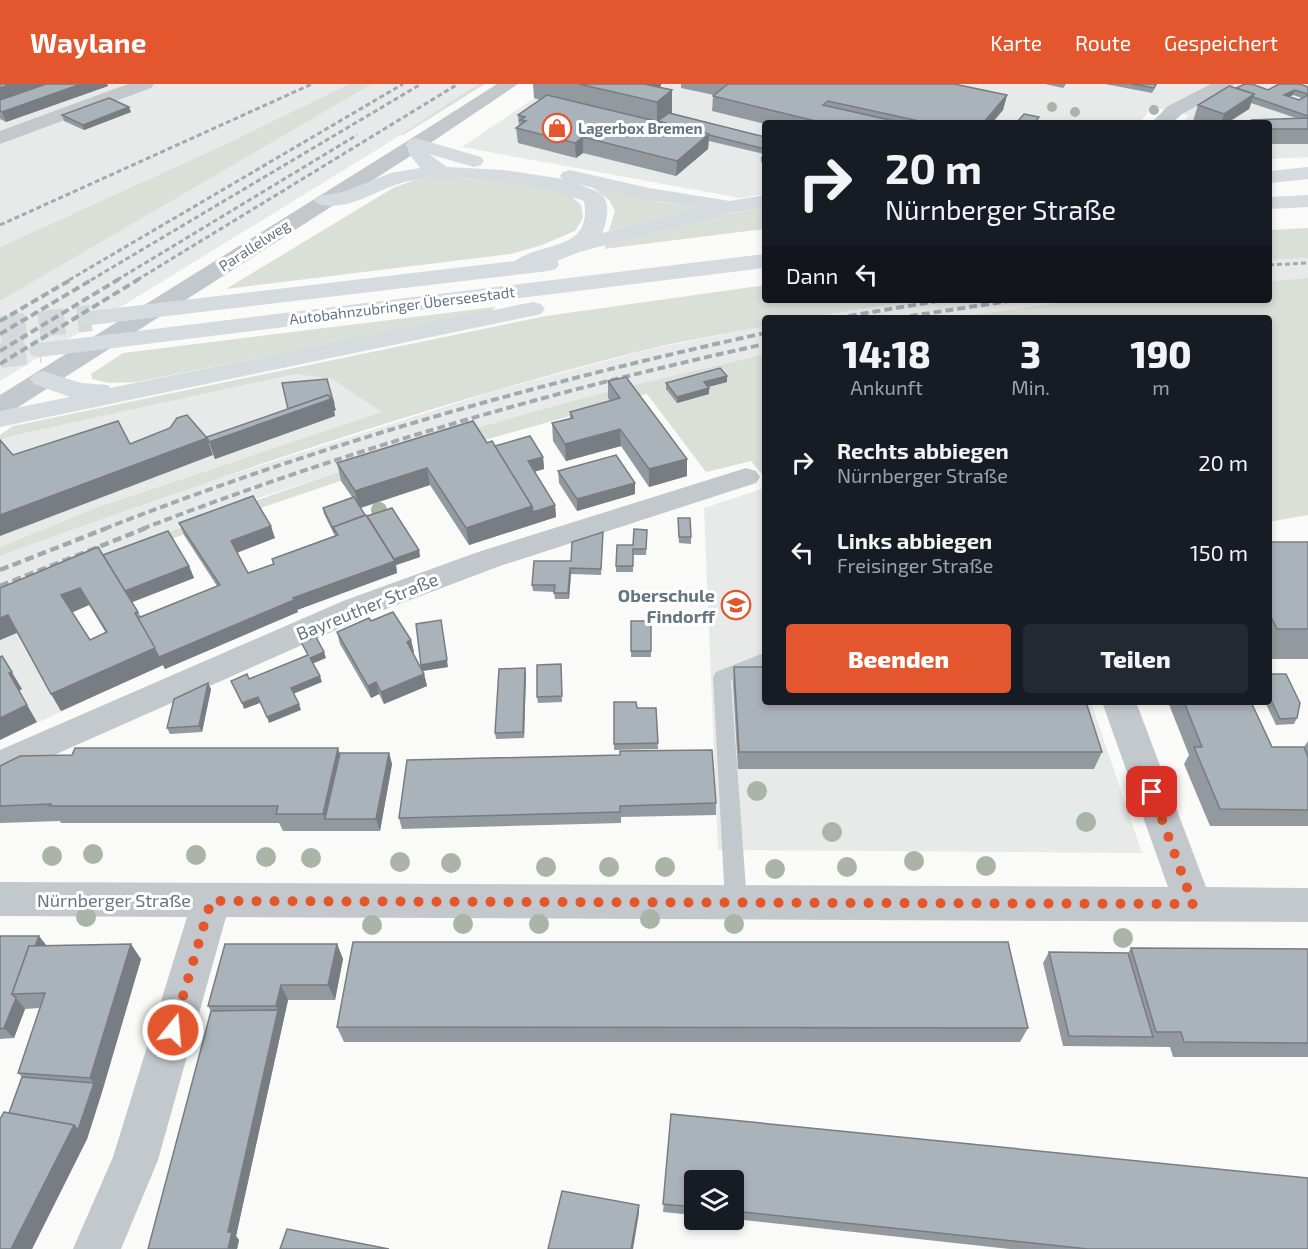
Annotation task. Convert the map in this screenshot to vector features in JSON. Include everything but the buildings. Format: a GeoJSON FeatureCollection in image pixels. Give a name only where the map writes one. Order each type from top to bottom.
{"type":"FeatureCollection","features":[{"type":"Feature","properties":{"kind":"highway"},"geometry":{"type":"LineString","coordinates":[[445,173],[427,165],[418,156],[416,144],[465,160],[584,178],[649,194],[730,207]]}},
{"type":"Feature","properties":{"kind":"highway"},"geometry":{"type":"LineString","coordinates":[[1272,169],[1308,171]]}},
{"type":"Feature","properties":{"kind":"highway"},"geometry":{"type":"LineString","coordinates":[[1272,177],[1308,171]]}},
{"type":"Feature","properties":{"kind":"highway"},"geometry":{"type":"LineString","coordinates":[[325,200],[347,198],[398,177],[445,173],[504,176],[564,186],[594,198],[597,220],[592,233],[572,247]]}},
{"type":"Feature","properties":{"kind":"highway"},"geometry":{"type":"LineString","coordinates":[[1272,187],[1308,186]]}},
{"type":"Feature","properties":{"kind":"highway"},"geometry":{"type":"LineString","coordinates":[[1272,203],[1308,201]]}},
{"type":"Feature","properties":{"kind":"highway"},"geometry":{"type":"LineString","coordinates":[[508,269],[572,247],[730,207],[762,202]]}},
{"type":"Feature","properties":{"kind":"highway"},"geometry":{"type":"LineString","coordinates":[[1272,215],[1308,214]]}},
{"type":"Feature","properties":{"kind":"highway","name":"Autobahnzubringer Überseestadt"},"geometry":{"type":"LineString","coordinates":[[91,318],[625,255]]}},
{"type":"Feature","properties":{"kind":"highway","name":"Autobahnzubringer Überseestadt"},"geometry":{"type":"LineString","coordinates":[[40,350],[762,261]]}},
{"type":"Feature","properties":{"kind":"highway"},"geometry":{"type":"LineString","coordinates":[[0,419],[559,303],[676,272]]}},
{"type":"Feature","properties":{"kind":"highway"},"geometry":{"type":"LineString","coordinates":[[43,379],[79,392],[130,391]]}},
{"type":"Feature","properties":{"kind":"street"},"geometry":{"type":"LineString","coordinates":[[0,138],[145,84]]}},
{"type":"Feature","properties":{"kind":"street","name":"Parallelweg"},"geometry":{"type":"LineString","coordinates":[[0,406],[509,84]]}},
{"type":"Feature","properties":{"kind":"street"},"geometry":{"type":"LineString","coordinates":[[1164,120],[1175,110],[1225,84]]}},
{"type":"Feature","properties":{"kind":"street","name":"Bayreuther Straße"},"geometry":{"type":"LineString","coordinates":[[0,765],[354,609],[489,559],[746,477]]}},
{"type":"Feature","properties":{"kind":"street"},"geometry":{"type":"LineString","coordinates":[[1120,705],[1193,904]]}},
{"type":"Feature","properties":{"kind":"street","name":"Nürnberger Straße"},"geometry":{"type":"LineString","coordinates":[[0,899],[1308,905]]}},
{"type":"Feature","properties":{"kind":"street"},"geometry":{"type":"LineString","coordinates":[[97,1249],[135,1160],[211,901]]}},
{"type":"Feature","properties":{"kind":"lane"},"geometry":{"type":"LineString","coordinates":[[736,903],[723,677],[761,661]]}},
{"type":"Feature","properties":{"kind":"shaded area"},"geometry":{"type":"Polygon","coordinates":[[[0,84],[349,84],[226,144],[0,247],[0,84]]]}},
{"type":"Feature","properties":{"kind":"shaded area"},"geometry":{"type":"Polygon","coordinates":[[[349,84],[372,84],[0,301],[0,247],[226,144],[349,84]]]}},
{"type":"Feature","properties":{"kind":"shaded area"},"geometry":{"type":"Polygon","coordinates":[[[372,84],[478,84],[383,146],[0,381],[0,301],[372,84]]]}},
{"type":"Feature","properties":{"kind":"shaded area"},"geometry":{"type":"Polygon","coordinates":[[[478,84],[485,84],[400,135],[478,84]]]}},
{"type":"Feature","properties":{"kind":"shaded area"},"geometry":{"type":"Polygon","coordinates":[[[555,84],[1308,84],[1308,157],[1272,159],[1272,120],[1185,120],[1189,115],[1153,107],[1142,120],[762,120],[762,194],[740,198],[462,147],[555,84]]]}},
{"type":"Feature","properties":{"kind":"shaded area"},"geometry":{"type":"Polygon","coordinates":[[[445,177],[513,182],[570,195],[581,205],[583,218],[575,231],[542,245],[511,254],[226,289],[393,188],[415,180],[445,177]]]}},
{"type":"Feature","properties":{"kind":"shaded area"},"geometry":{"type":"Polygon","coordinates":[[[588,184],[659,202],[701,208],[609,231],[615,211],[609,200],[588,184]]]}},
{"type":"Feature","properties":{"kind":"shaded area"},"geometry":{"type":"Polygon","coordinates":[[[762,208],[762,229],[604,249],[607,244],[691,221],[762,208]]]}},
{"type":"Feature","properties":{"kind":"shaded area"},"geometry":{"type":"Polygon","coordinates":[[[1308,228],[1308,258],[1272,260],[1272,230],[1308,228]]]}},
{"type":"Feature","properties":{"kind":"shaded area"},"geometry":{"type":"Polygon","coordinates":[[[1308,258],[1308,278],[1272,281],[1272,260],[1308,258]]]}},
{"type":"Feature","properties":{"kind":"shaded area"},"geometry":{"type":"Polygon","coordinates":[[[1308,278],[1308,515],[1272,521],[1272,315],[970,315],[1056,303],[1272,303],[1272,281],[1308,278]]]}},
{"type":"Feature","properties":{"kind":"shaded area"},"geometry":{"type":"Polygon","coordinates":[[[762,285],[762,303],[902,303],[825,315],[762,315],[762,327],[663,346],[567,370],[403,418],[160,498],[0,556],[0,547],[101,506],[382,412],[332,379],[295,374],[7,437],[0,441],[0,435],[13,426],[546,316],[762,285]]]}},
{"type":"Feature","properties":{"kind":"shaded area"},"geometry":{"type":"Polygon","coordinates":[[[902,303],[1056,303],[970,315],[825,315],[902,303]]]}},
{"type":"Feature","properties":{"kind":"shaded area"},"geometry":{"type":"Polygon","coordinates":[[[495,307],[491,312],[136,382],[109,383],[92,379],[91,374],[123,353],[495,307]]]}},
{"type":"Feature","properties":{"kind":"shaded area"},"geometry":{"type":"Polygon","coordinates":[[[762,327],[762,355],[558,405],[427,444],[261,497],[79,565],[0,598],[0,556],[167,495],[501,389],[651,349],[762,327]]]}},
{"type":"Feature","properties":{"kind":"shaded area"},"geometry":{"type":"Polygon","coordinates":[[[762,355],[762,474],[751,461],[706,472],[647,394],[340,481],[107,563],[79,565],[257,500],[376,460],[497,422],[635,385],[762,355]]]}},
{"type":"Feature","properties":{"kind":"shaded area"},"geometry":{"type":"Polygon","coordinates":[[[295,374],[332,379],[383,412],[101,506],[0,547],[0,441],[7,437],[295,374]]]}},
{"type":"Feature","properties":{"kind":"shaded area","name":"Oberschule Findorff"},"geometry":{"type":"Polygon","coordinates":[[[762,489],[762,705],[1092,705],[1142,853],[718,850],[704,508],[762,489]]]}},
{"type":"Feature","properties":{"kind":"shaded area"},"geometry":{"type":"Polygon","coordinates":[[[23,598],[85,701],[0,740],[0,608],[23,598]]]}},
{"type":"Feature","properties":{"kind":"tunnel"},"geometry":{"type":"LineString","coordinates":[[0,329],[91,318]]}},
{"type":"Feature","properties":{"kind":"tunnel"},"geometry":{"type":"LineString","coordinates":[[0,355],[40,350]]}},
{"type":"Feature","properties":{"kind":"railway"},"geometry":{"type":"LineString","coordinates":[[0,225],[312,84]]}},
{"type":"Feature","properties":{"kind":"railway"},"geometry":{"type":"LineString","coordinates":[[69,280],[403,84]]}},
{"type":"Feature","properties":{"kind":"railway"},"geometry":{"type":"LineString","coordinates":[[91,280],[421,84]]}},
{"type":"Feature","properties":{"kind":"railway"},"geometry":{"type":"LineString","coordinates":[[137,280],[458,84]]}},
{"type":"Feature","properties":{"kind":"railway"},"geometry":{"type":"LineString","coordinates":[[117,280],[357,135]]}},
{"type":"Feature","properties":{"kind":"railway"},"geometry":{"type":"LineString","coordinates":[[1272,265],[1308,263]]}},
{"type":"Feature","properties":{"kind":"railway"},"geometry":{"type":"LineString","coordinates":[[0,321],[72,279]]}},
{"type":"Feature","properties":{"kind":"railway"},"geometry":{"type":"LineString","coordinates":[[0,334],[93,279]]}},
{"type":"Feature","properties":{"kind":"railway"},"geometry":{"type":"LineString","coordinates":[[0,351],[119,279]]}},
{"type":"Feature","properties":{"kind":"railway"},"geometry":{"type":"LineString","coordinates":[[0,364],[139,279]]}},
{"type":"Feature","properties":{"kind":"railway"},"geometry":{"type":"LineString","coordinates":[[855,315],[925,303]]}},
{"type":"Feature","properties":{"kind":"railway"},"geometry":{"type":"LineString","coordinates":[[918,315],[996,303]]}},
{"type":"Feature","properties":{"kind":"railway"},"geometry":{"type":"LineString","coordinates":[[104,529],[266,470],[430,418],[597,372],[762,334]]}},
{"type":"Feature","properties":{"kind":"railway"},"geometry":{"type":"LineString","coordinates":[[142,529],[295,474],[450,424],[607,381],[762,345]]}},
{"type":"Feature","properties":{"kind":"railway"},"geometry":{"type":"LineString","coordinates":[[0,570],[107,528]]}},
{"type":"Feature","properties":{"kind":"railway"},"geometry":{"type":"LineString","coordinates":[[0,586],[146,528]]}},
{"type":"Feature","properties":{"kind":"place","name":"Lagerbox Bremen"},"geometry":{"type":"Point","coordinates":[557,128]}},
{"type":"Feature","properties":{"kind":"place","name":"Oberschule Findorff"},"geometry":{"type":"Point","coordinates":[736,605]}},
{"type":"Feature","properties":{"kind":"route"},"geometry":{"type":"LineString","coordinates":[[173,1030],[211,901],[1193,904],[1152,792]]}}]}
